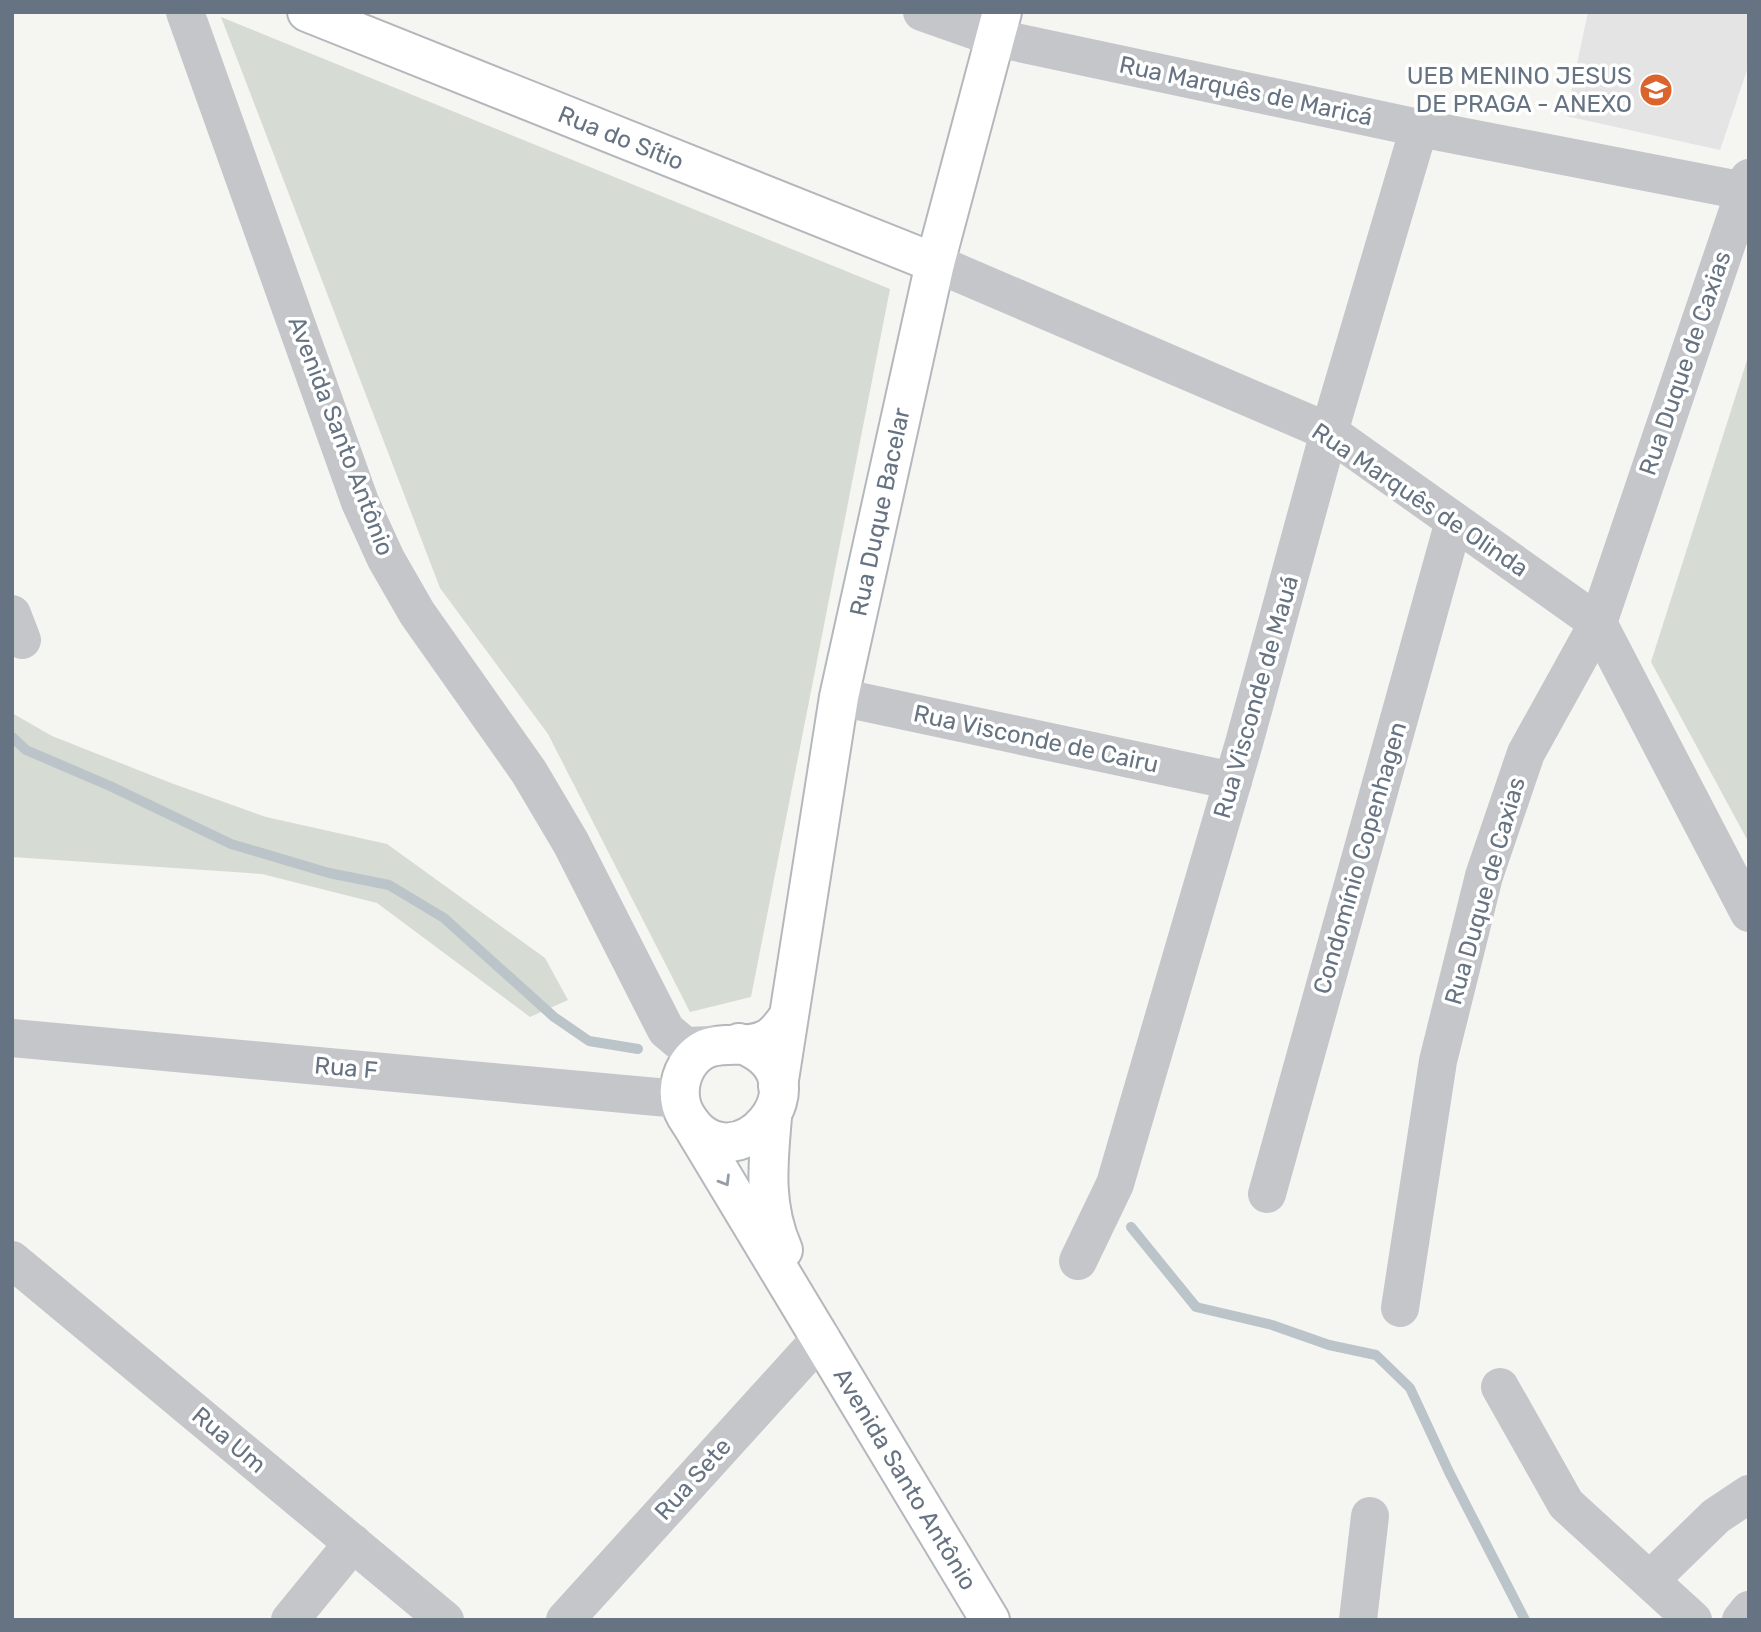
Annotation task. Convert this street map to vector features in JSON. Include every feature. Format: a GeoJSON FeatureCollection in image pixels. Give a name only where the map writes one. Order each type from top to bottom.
{"type":"FeatureCollection","features":[{"type":"Feature","properties":{"kind":"main road","name":"Rua do Sítio"},"geometry":{"type":"LineString","coordinates":[[307,12],[935,263]]}},
{"type":"Feature","properties":{"kind":"main road","name":"Rua Duque Bacelar"},"geometry":{"type":"LineString","coordinates":[[775,1101],[839,697],[935,263],[999,25]]}},
{"type":"Feature","properties":{"kind":"main road"},"geometry":{"type":"LineString","coordinates":[[725,1044],[754,1048],[774,1072],[775,1101],[762,1129],[748,1138],[732,1142],[716,1140],[701,1133],[683,1101],[687,1066],[697,1054],[725,1044],[768,1039],[788,1018]]}},
{"type":"Feature","properties":{"kind":"main road","name":"Avenida Santo Antônio"},"geometry":{"type":"LineString","coordinates":[[683,1101],[990,1620]]}},
{"type":"Feature","properties":{"kind":"main road","name":"Avenida Santo Antônio"},"geometry":{"type":"LineString","coordinates":[[775,1101],[767,1176],[768,1204],[774,1229],[821,1338]]}},
{"type":"Feature","properties":{"kind":"street","name":"Avenida Santo Antônio"},"geometry":{"type":"LineString","coordinates":[[186,12],[356,489],[386,559],[418,613],[529,772],[571,843],[666,1030],[685,1046],[725,1044]]}},
{"type":"Feature","properties":{"kind":"street","name":"Rua Marquês de Maricá"},"geometry":{"type":"LineString","coordinates":[[922,12],[999,25],[1419,128],[1746,184]]}},
{"type":"Feature","properties":{"kind":"street","name":"Rua Visconde de Mauá"},"geometry":{"type":"LineString","coordinates":[[1078,1261],[1115,1184],[1233,780],[1329,432],[1419,128]]}},
{"type":"Feature","properties":{"kind":"street","name":"Rua Duque de Caxias"},"geometry":{"type":"LineString","coordinates":[[1401,1308],[1438,1061],[1484,876],[1526,752],[1598,623],[1738,238],[1746,184]]}},
{"type":"Feature","properties":{"kind":"street","name":"Rua Marquês de Olinda"},"geometry":{"type":"LineString","coordinates":[[935,263],[1329,432],[1598,623],[1749,913]]}},
{"type":"Feature","properties":{"kind":"street","name":"Condomínio Copenhagen"},"geometry":{"type":"LineString","coordinates":[[1266,1194],[1454,522]]}},
{"type":"Feature","properties":{"kind":"street","name":"Rua Visconde de Cairu"},"geometry":{"type":"LineString","coordinates":[[839,697],[1233,780]]}},
{"type":"Feature","properties":{"kind":"street","name":"Avenida Santo Antônio"},"geometry":{"type":"LineString","coordinates":[[657,1014],[683,1101]]}},
{"type":"Feature","properties":{"kind":"street","name":"Rua F"},"geometry":{"type":"LineString","coordinates":[[12,1038],[683,1101]]}},
{"type":"Feature","properties":{"kind":"street","name":"Rua Um"},"geometry":{"type":"LineString","coordinates":[[12,1260],[445,1620]]}},
{"type":"Feature","properties":{"kind":"street","name":"Rua Sete"},"geometry":{"type":"LineString","coordinates":[[565,1620],[821,1338]]}},
{"type":"Feature","properties":{"kind":"street"},"geometry":{"type":"LineString","coordinates":[[1500,1387],[1566,1504],[1693,1620]]}},
{"type":"Feature","properties":{"kind":"street"},"geometry":{"type":"LineString","coordinates":[[1650,1580],[1716,1516],[1749,1494]]}},
{"type":"Feature","properties":{"kind":"street"},"geometry":{"type":"LineString","coordinates":[[1358,1620],[1370,1516]]}},
{"type":"Feature","properties":{"kind":"street"},"geometry":{"type":"LineString","coordinates":[[290,1620],[353,1544]]}},
{"type":"Feature","properties":{"kind":"street"},"geometry":{"type":"LineString","coordinates":[[1741,1620],[1749,1610]]}},
{"type":"Feature","properties":{"kind":"shaded area","name":"UEB MENINO JESUS DE PRAGA - ANEXO"},"geometry":{"type":"Polygon","coordinates":[[[1588,12],[1749,12],[1749,64],[1720,150],[1566,116],[1588,12]]]}},
{"type":"Feature","properties":{"kind":"shaded area"},"geometry":{"type":"Polygon","coordinates":[[[221,17],[890,289],[751,997],[690,1012],[548,734],[440,588],[221,17]]]}},
{"type":"Feature","properties":{"kind":"shaded area"},"geometry":{"type":"Polygon","coordinates":[[[1749,354],[1749,843],[1651,662],[1749,354]]]}},
{"type":"Feature","properties":{"kind":"shaded area"},"geometry":{"type":"Polygon","coordinates":[[[12,713],[52,736],[266,817],[387,844],[545,958],[568,1000],[530,1017],[377,903],[262,874],[12,857],[12,713]]]}},
{"type":"Feature","properties":{"kind":"waterway"},"geometry":{"type":"LineString","coordinates":[[12,737],[26,750],[110,786],[231,844],[329,873],[389,885],[444,918],[554,1017],[589,1041],[638,1049]]}},
{"type":"Feature","properties":{"kind":"waterway"},"geometry":{"type":"LineString","coordinates":[[1131,1227],[1196,1307],[1272,1325],[1329,1345],[1376,1355],[1410,1388],[1449,1472],[1525,1620]]}},
{"type":"Feature","properties":{"kind":"place","name":"UEB MENINO JESUS DE PRAGA - ANEXO"},"geometry":{"type":"Point","coordinates":[1656,90]}}]}
